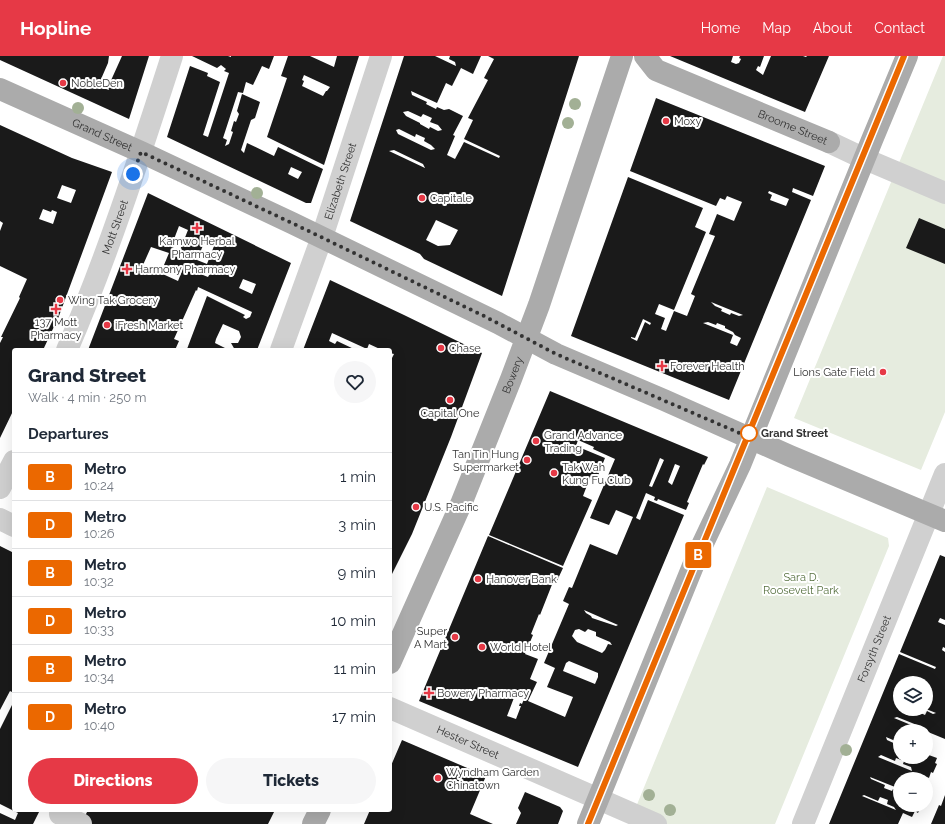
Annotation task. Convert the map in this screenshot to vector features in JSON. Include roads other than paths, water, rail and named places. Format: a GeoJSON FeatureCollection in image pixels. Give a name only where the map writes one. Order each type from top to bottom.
{"type":"FeatureCollection","features":[{"type":"Feature","properties":{"kind":"main road","name":"Bowery"},"geometry":{"type":"LineString","coordinates":[[392,659],[461,504],[539,305],[622,56]]}},
{"type":"Feature","properties":{"kind":"main road","name":"Broome Street"},"geometry":{"type":"LineString","coordinates":[[645,56],[656,70],[829,142]]}},
{"type":"Feature","properties":{"kind":"main road"},"geometry":{"type":"LineString","coordinates":[[588,824],[697,556],[735,477],[907,56]]}},
{"type":"Feature","properties":{"kind":"main road","name":"Grand Street"},"geometry":{"type":"LineString","coordinates":[[0,89],[141,152],[322,237],[484,316],[556,354],[937,517]]}},
{"type":"Feature","properties":{"kind":"main road"},"geometry":{"type":"LineString","coordinates":[[313,824],[319,812]]}},
{"type":"Feature","properties":{"kind":"street","name":"Mott Street"},"geometry":{"type":"LineString","coordinates":[[68,348],[101,265],[141,152],[172,56]]}},
{"type":"Feature","properties":{"kind":"street","name":"Elizabeth Street"},"geometry":{"type":"LineString","coordinates":[[282,348],[322,237],[381,56]]}},
{"type":"Feature","properties":{"kind":"street","name":"Broome Street"},"geometry":{"type":"LineString","coordinates":[[829,142],[945,193]]}},
{"type":"Feature","properties":{"kind":"street"},"geometry":{"type":"LineString","coordinates":[[0,488],[12,465]]}},
{"type":"Feature","properties":{"kind":"street","name":"Forsyth Street"},"geometry":{"type":"LineString","coordinates":[[803,824],[937,517],[945,474]]}},
{"type":"Feature","properties":{"kind":"street"},"geometry":{"type":"LineString","coordinates":[[0,519],[12,525]]}},
{"type":"Feature","properties":{"kind":"street","name":"Hester Street"},"geometry":{"type":"LineString","coordinates":[[392,709],[656,824]]}},
{"type":"Feature","properties":{"kind":"street"},"geometry":{"type":"LineString","coordinates":[[59,816],[81,824]]}},
{"type":"Feature","properties":{"kind":"metro line","name":"B"},"geometry":{"type":"LineString","coordinates":[[588,824],[904,56]]}},
{"type":"Feature","properties":{"kind":"place","name":"NobleDen"},"geometry":{"type":"Point","coordinates":[63,83]}},
{"type":"Feature","properties":{"kind":"place","name":"Moxy"},"geometry":{"type":"Point","coordinates":[666,121]}},
{"type":"Feature","properties":{"kind":"place","name":"Capitale"},"geometry":{"type":"Point","coordinates":[422,198]}},
{"type":"Feature","properties":{"kind":"place","name":"Kamwo Herbal Pharmacy"},"geometry":{"type":"Point","coordinates":[197,228]}},
{"type":"Feature","properties":{"kind":"place","name":"Harmony Pharmacy"},"geometry":{"type":"Point","coordinates":[127,269]}},
{"type":"Feature","properties":{"kind":"place","name":"Wing Tak Grocery"},"geometry":{"type":"Point","coordinates":[60,300]}},
{"type":"Feature","properties":{"kind":"place","name":"137 Mott Pharmacy"},"geometry":{"type":"Point","coordinates":[56,309]}},
{"type":"Feature","properties":{"kind":"place","name":"iFresh Market"},"geometry":{"type":"Point","coordinates":[107,325]}},
{"type":"Feature","properties":{"kind":"place","name":"Chase"},"geometry":{"type":"Point","coordinates":[441,348]}},
{"type":"Feature","properties":{"kind":"place","name":"Forever Health"},"geometry":{"type":"Point","coordinates":[662,366]}},
{"type":"Feature","properties":{"kind":"place","name":"Lions Gate Field"},"geometry":{"type":"Point","coordinates":[883,372]}},
{"type":"Feature","properties":{"kind":"place","name":"Capital One"},"geometry":{"type":"Point","coordinates":[450,400]}},
{"type":"Feature","properties":{"kind":"place","name":"Grand Street"},"geometry":{"type":"Point","coordinates":[749,433]}},
{"type":"Feature","properties":{"kind":"place","name":"Grand Advance Trading"},"geometry":{"type":"Point","coordinates":[536,441]}},
{"type":"Feature","properties":{"kind":"place","name":"Tan Tin Hung Supermarket"},"geometry":{"type":"Point","coordinates":[527,460]}},
{"type":"Feature","properties":{"kind":"place","name":"Tak Wah Kung Fu Club"},"geometry":{"type":"Point","coordinates":[554,473]}},
{"type":"Feature","properties":{"kind":"place","name":"U.S. Pacific"},"geometry":{"type":"Point","coordinates":[416,507]}},
{"type":"Feature","properties":{"kind":"place","name":"Hanover Bank"},"geometry":{"type":"Point","coordinates":[478,579]}},
{"type":"Feature","properties":{"kind":"place","name":"Super A Mart"},"geometry":{"type":"Point","coordinates":[455,637]}},
{"type":"Feature","properties":{"kind":"place","name":"World Hotel"},"geometry":{"type":"Point","coordinates":[482,647]}},
{"type":"Feature","properties":{"kind":"place","name":"Bowery Pharmacy"},"geometry":{"type":"Point","coordinates":[429,693]}},
{"type":"Feature","properties":{"kind":"place","name":"Wyndham Garden Chinatown"},"geometry":{"type":"Point","coordinates":[438,778]}},
{"type":"Feature","properties":{"kind":"park label","name":"Sara D. Roosevelt Park"},"geometry":{"type":"Point","coordinates":[801,583]}}]}
